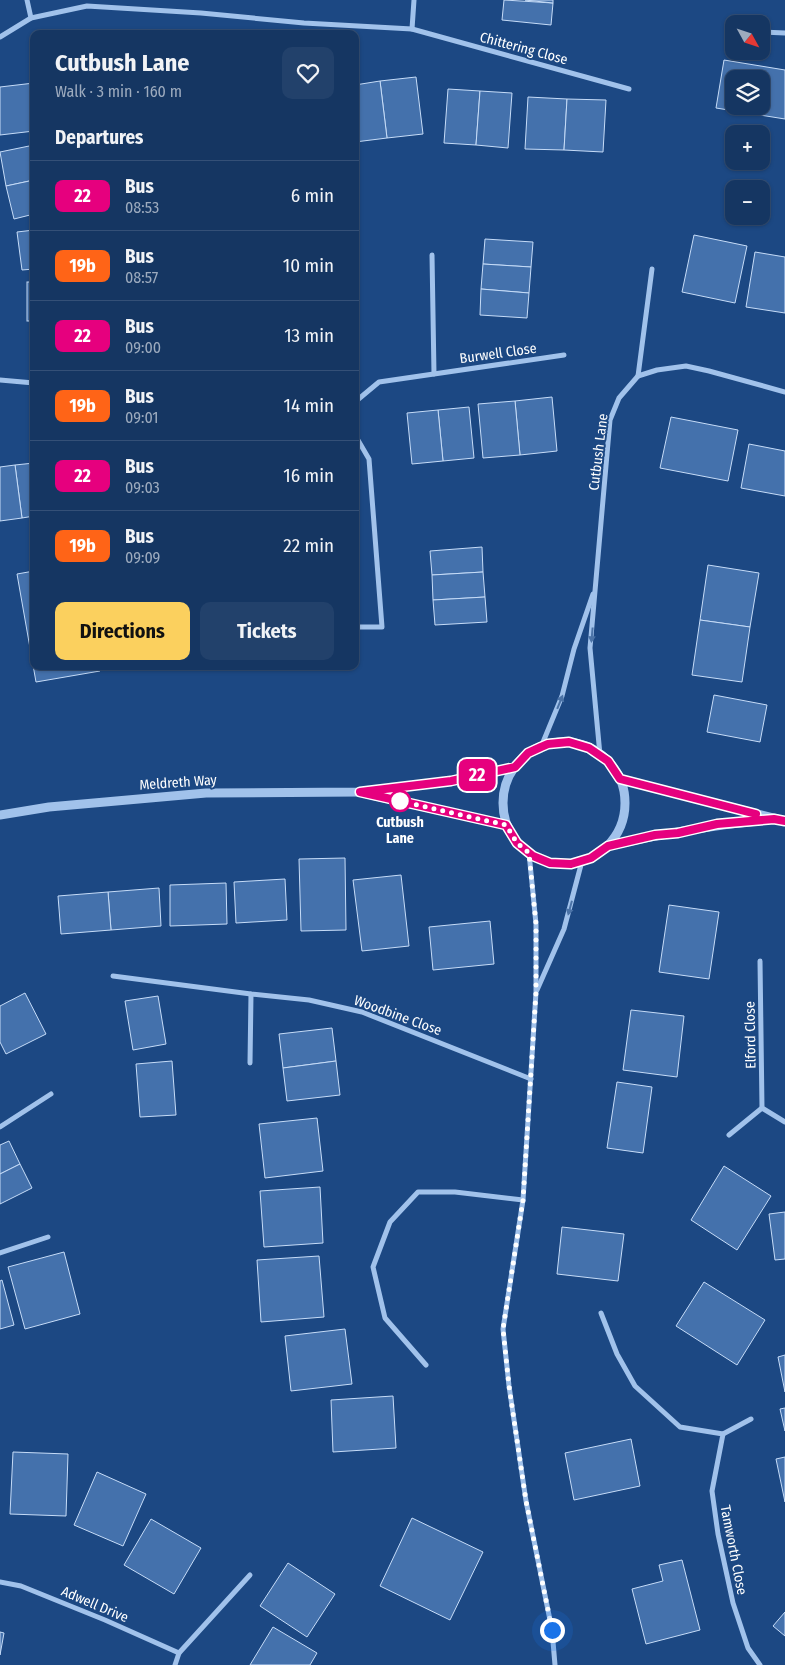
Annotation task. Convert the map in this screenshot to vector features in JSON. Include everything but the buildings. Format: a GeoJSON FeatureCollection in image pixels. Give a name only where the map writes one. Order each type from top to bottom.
{"type":"FeatureCollection","features":[{"type":"Feature","properties":{"kind":"street"},"geometry":{"type":"LineString","coordinates":[[27,0],[31,18]]}},
{"type":"Feature","properties":{"kind":"street"},"geometry":{"type":"LineString","coordinates":[[412,29],[414,0]]}},
{"type":"Feature","properties":{"kind":"street","name":"Chittering Close"},"geometry":{"type":"LineString","coordinates":[[0,37],[31,18],[87,6],[201,13],[304,23],[412,29],[629,89]]}},
{"type":"Feature","properties":{"kind":"street"},"geometry":{"type":"LineString","coordinates":[[770,32],[785,33]]}},
{"type":"Feature","properties":{"kind":"street"},"geometry":{"type":"LineString","coordinates":[[432,255],[434,374]]}},
{"type":"Feature","properties":{"kind":"street"},"geometry":{"type":"LineString","coordinates":[[652,269],[638,376],[658,370],[686,366],[785,392]]}},
{"type":"Feature","properties":{"kind":"street","name":"Burwell Close"},"geometry":{"type":"LineString","coordinates":[[359,399],[379,382],[564,355]]}},
{"type":"Feature","properties":{"kind":"street","name":"Cutbush Lane"},"geometry":{"type":"LineString","coordinates":[[600,755],[590,648],[610,420],[619,398],[638,376]]}},
{"type":"Feature","properties":{"kind":"street"},"geometry":{"type":"LineString","coordinates":[[0,380],[30,383]]}},
{"type":"Feature","properties":{"kind":"street"},"geometry":{"type":"LineString","coordinates":[[359,442],[369,459],[382,627],[359,627]]}},
{"type":"Feature","properties":{"kind":"street","name":"Cutbush Lane"},"geometry":{"type":"LineString","coordinates":[[541,747],[562,696],[574,649],[596,586]]}},
{"type":"Feature","properties":{"kind":"street"},"geometry":{"type":"LineString","coordinates":[[608,846],[620,827],[625,806],[620,779],[608,761],[589,748],[569,742],[548,744],[528,753],[515,767],[506,781],[502,802],[506,825],[517,843],[533,856],[550,863],[571,864],[591,858],[608,846],[655,835],[678,833],[717,824],[774,819]]}},
{"type":"Feature","properties":{"kind":"street","name":"Meldreth Way"},"geometry":{"type":"LineString","coordinates":[[0,815],[49,807],[206,792],[360,792],[451,781],[515,767]]}},
{"type":"Feature","properties":{"kind":"street"},"geometry":{"type":"LineString","coordinates":[[620,779],[785,821]]}},
{"type":"Feature","properties":{"kind":"street","name":"Meldreth Way"},"geometry":{"type":"LineString","coordinates":[[360,792],[506,825]]}},
{"type":"Feature","properties":{"kind":"street"},"geometry":{"type":"LineString","coordinates":[[529,853],[536,924],[536,992],[523,1200],[503,1329],[509,1386],[526,1501],[552,1630],[555,1665]]}},
{"type":"Feature","properties":{"kind":"street"},"geometry":{"type":"LineString","coordinates":[[536,992],[564,929],[582,861]]}},
{"type":"Feature","properties":{"kind":"street","name":"Elford Close"},"geometry":{"type":"LineString","coordinates":[[760,961],[762,1108]]}},
{"type":"Feature","properties":{"kind":"street","name":"Woodbine Close"},"geometry":{"type":"LineString","coordinates":[[112,976],[309,1000],[362,1012],[531,1079]]}},
{"type":"Feature","properties":{"kind":"street"},"geometry":{"type":"LineString","coordinates":[[250,1063],[251,994]]}},
{"type":"Feature","properties":{"kind":"street"},"geometry":{"type":"LineString","coordinates":[[0,1126],[51,1094]]}},
{"type":"Feature","properties":{"kind":"street"},"geometry":{"type":"LineString","coordinates":[[729,1135],[762,1108],[785,1122]]}},
{"type":"Feature","properties":{"kind":"street"},"geometry":{"type":"LineString","coordinates":[[426,1365],[385,1318],[373,1267],[390,1222],[418,1192],[455,1192],[523,1200]]}},
{"type":"Feature","properties":{"kind":"street"},"geometry":{"type":"LineString","coordinates":[[0,1254],[48,1236]]}},
{"type":"Feature","properties":{"kind":"street"},"geometry":{"type":"LineString","coordinates":[[601,1313],[618,1354],[635,1386],[680,1427],[723,1434],[751,1419]]}},
{"type":"Feature","properties":{"kind":"street","name":"Tamworth Close"},"geometry":{"type":"LineString","coordinates":[[723,1434],[712,1491],[718,1534],[734,1604],[748,1648],[760,1665]]}},
{"type":"Feature","properties":{"kind":"street"},"geometry":{"type":"LineString","coordinates":[[175,1665],[179,1653],[250,1575]]}},
{"type":"Feature","properties":{"kind":"street","name":"Adwell Drive"},"geometry":{"type":"LineString","coordinates":[[0,1582],[21,1586],[179,1653]]}},
{"type":"Feature","properties":{"kind":"bus line","name":"22"},"geometry":{"type":"LineString","coordinates":[[756,814],[620,779],[608,761],[589,748],[569,742],[548,744],[528,753],[515,767],[451,781],[360,792],[506,825],[517,843],[533,856],[550,863],[571,864],[591,858],[608,846],[655,835],[678,833],[717,824],[774,819],[785,821]]}},
{"type":"Feature","properties":{"kind":"place","name":"Cutbush Lane"},"geometry":{"type":"Point","coordinates":[400,801]}},
{"type":"Feature","properties":{"kind":"route"},"geometry":{"type":"LineString","coordinates":[[400,801],[395,800],[506,825],[517,843],[529,853],[536,924],[536,992],[523,1200],[503,1329],[509,1386],[526,1501],[552,1630]]}}]}
